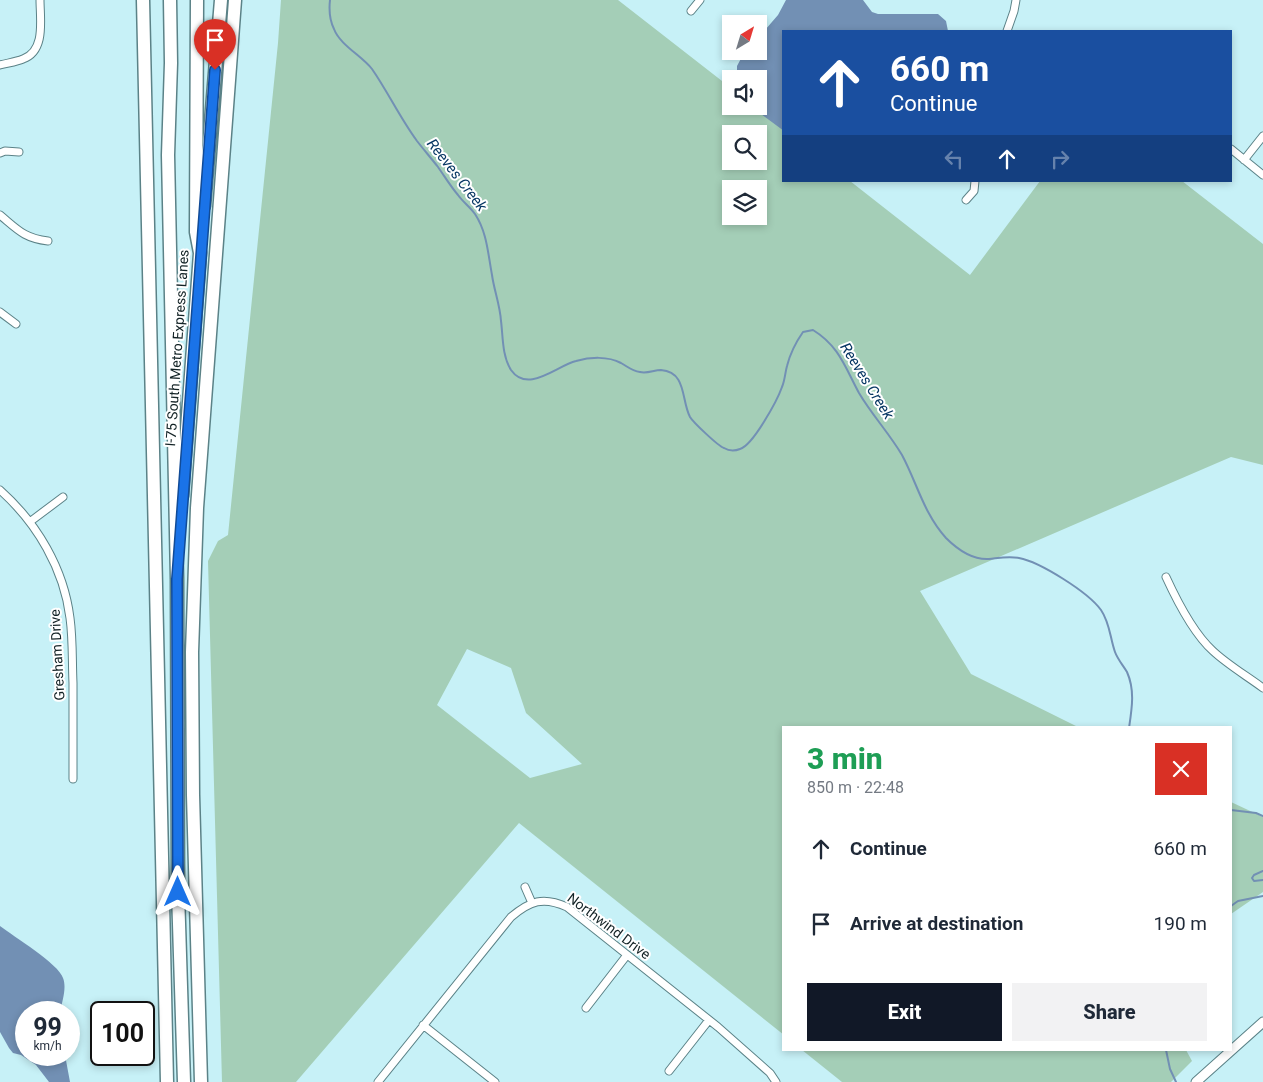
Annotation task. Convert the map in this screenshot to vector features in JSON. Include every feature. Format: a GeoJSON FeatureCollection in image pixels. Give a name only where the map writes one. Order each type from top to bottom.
{"type":"FeatureCollection","features":[{"type":"Feature","properties":{"kind":"highway"},"geometry":{"type":"LineString","coordinates":[[143,0],[167,1082]]}},
{"type":"Feature","properties":{"kind":"highway"},"geometry":{"type":"LineString","coordinates":[[162,0],[168,153]]}},
{"type":"Feature","properties":{"kind":"highway","name":"I-75 South Metro Express Lanes"},"geometry":{"type":"LineString","coordinates":[[170,0],[171,62],[168,153],[177,579],[178,892],[184,1082]]}},
{"type":"Feature","properties":{"kind":"highway","name":"I-75 South Metro Express Lanes"},"geometry":{"type":"LineString","coordinates":[[177,579],[200,254],[196,232],[197,0]]}},
{"type":"Feature","properties":{"kind":"highway"},"geometry":{"type":"LineString","coordinates":[[200,254],[221,0]]}},
{"type":"Feature","properties":{"kind":"highway"},"geometry":{"type":"LineString","coordinates":[[201,1082],[193,795],[192,652],[197,508],[235,0]]}},
{"type":"Feature","properties":{"kind":"street"},"geometry":{"type":"LineString","coordinates":[[0,65],[24,59],[34,52],[40,34],[40,0]]}},
{"type":"Feature","properties":{"kind":"street"},"geometry":{"type":"LineString","coordinates":[[691,11],[700,0]]}},
{"type":"Feature","properties":{"kind":"street"},"geometry":{"type":"LineString","coordinates":[[1007,30],[1016,0]]}},
{"type":"Feature","properties":{"kind":"street"},"geometry":{"type":"LineString","coordinates":[[1244,160],[1263,136]]}},
{"type":"Feature","properties":{"kind":"street"},"geometry":{"type":"LineString","coordinates":[[1232,150],[1263,175]]}},
{"type":"Feature","properties":{"kind":"street"},"geometry":{"type":"LineString","coordinates":[[0,153],[5,151],[19,152]]}},
{"type":"Feature","properties":{"kind":"street"},"geometry":{"type":"LineString","coordinates":[[966,200],[974,191],[976,182]]}},
{"type":"Feature","properties":{"kind":"street"},"geometry":{"type":"LineString","coordinates":[[0,215],[33,239],[48,241]]}},
{"type":"Feature","properties":{"kind":"street"},"geometry":{"type":"LineString","coordinates":[[0,312],[16,324]]}},
{"type":"Feature","properties":{"kind":"street","name":"Gresham Drive"},"geometry":{"type":"LineString","coordinates":[[0,490],[30,522],[42,539],[57,570],[70,618],[73,779]]}},
{"type":"Feature","properties":{"kind":"street"},"geometry":{"type":"LineString","coordinates":[[30,522],[63,498]]}},
{"type":"Feature","properties":{"kind":"street"},"geometry":{"type":"LineString","coordinates":[[1166,577],[1179,603],[1204,643],[1263,688]]}},
{"type":"Feature","properties":{"kind":"street"},"geometry":{"type":"LineString","coordinates":[[378,1082],[511,917],[524,906],[532,903],[525,887]]}},
{"type":"Feature","properties":{"kind":"street","name":"Northwind Drive"},"geometry":{"type":"LineString","coordinates":[[532,903],[554,901],[567,907],[709,1020],[770,1073],[776,1082]]}},
{"type":"Feature","properties":{"kind":"street"},"geometry":{"type":"LineString","coordinates":[[586,1008],[627,955]]}},
{"type":"Feature","properties":{"kind":"street"},"geometry":{"type":"LineString","coordinates":[[669,1071],[709,1020]]}},
{"type":"Feature","properties":{"kind":"street"},"geometry":{"type":"LineString","coordinates":[[1232,1050],[1263,1022]]}},
{"type":"Feature","properties":{"kind":"street"},"geometry":{"type":"LineString","coordinates":[[423,1025],[496,1082]]}},
{"type":"Feature","properties":{"kind":"street"},"geometry":{"type":"LineString","coordinates":[[1196,1082],[1231,1051]]}},
{"type":"Feature","properties":{"kind":"green space"},"geometry":{"type":"Polygon","coordinates":[[[281,0],[618,0],[722,81],[722,115],[766,115],[782,127],[782,182],[851,182],[970,275],[1039,182],[1183,182],[1263,244],[1263,465],[1231,457],[920,591],[971,674],[1076,726],[782,726],[782,1033],[519,823],[296,1082],[222,1082],[208,561],[218,541],[228,535],[281,0]],[[467,649],[437,705],[530,778],[582,764],[526,713],[511,668],[467,649]]]}},
{"type":"Feature","properties":{"kind":"green space"},"geometry":{"type":"Polygon","coordinates":[[[1232,802],[1263,817],[1263,892],[1232,913],[1232,802]]]}},
{"type":"Feature","properties":{"kind":"green space"},"geometry":{"type":"Polygon","coordinates":[[[803,1051],[1187,1051],[1192,1061],[1171,1082],[842,1082],[803,1051]]]}},
{"type":"Feature","properties":{"kind":"water"},"geometry":{"type":"Polygon","coordinates":[[[786,0],[863,0],[872,12],[878,14],[938,14],[946,21],[948,30],[782,30],[782,130],[762,115],[767,115],[767,70],[737,70],[740,60],[768,60],[768,27],[778,15],[786,0]]]}},
{"type":"Feature","properties":{"kind":"water"},"geometry":{"type":"Polygon","coordinates":[[[0,926],[35,950],[60,972],[64,982],[64,991],[62,1001],[15,1001],[15,1054],[9,1048],[0,1032],[0,926]]]}},
{"type":"Feature","properties":{"kind":"water"},"geometry":{"type":"Polygon","coordinates":[[[37,1066],[67,1066],[70,1082],[49,1082],[37,1066]]]}},
{"type":"Feature","properties":{"kind":"waterway","name":"Reeves Creek"},"geometry":{"type":"LineString","coordinates":[[330,0],[331,19],[337,35],[372,69],[417,141],[479,221],[486,243],[499,309],[506,359],[511,370],[518,377],[534,379],[576,361],[593,358],[605,358],[616,361],[637,371],[661,370],[669,372],[679,381],[687,410],[692,420],[721,446],[728,450],[736,450],[745,446],[764,422],[782,387],[788,362],[796,344],[803,332],[813,330],[822,336],[835,350],[864,401],[892,439],[902,455],[926,509],[946,538],[960,550],[977,558],[1015,557],[1039,565],[1075,587],[1101,610],[1108,625],[1115,652],[1130,679],[1132,699],[1129,726]]}},
{"type":"Feature","properties":{"kind":"waterway","name":"Reeves Creek"},"geometry":{"type":"LineString","coordinates":[[1232,810],[1256,813],[1263,816]]}},
{"type":"Feature","properties":{"kind":"waterway","name":"Reeves Creek"},"geometry":{"type":"LineString","coordinates":[[1263,871],[1252,878],[1254,881],[1263,880]]}},
{"type":"Feature","properties":{"kind":"waterway","name":"Reeves Creek"},"geometry":{"type":"LineString","coordinates":[[1232,905],[1238,901],[1263,896]]}},
{"type":"Feature","properties":{"kind":"waterway","name":"Reeves Creek"},"geometry":{"type":"LineString","coordinates":[[1166,1051],[1170,1069],[1176,1082]]}},
{"type":"Feature","properties":{"kind":"route"},"geometry":{"type":"LineString","coordinates":[[178,892],[177,579],[215,70]]}}]}
